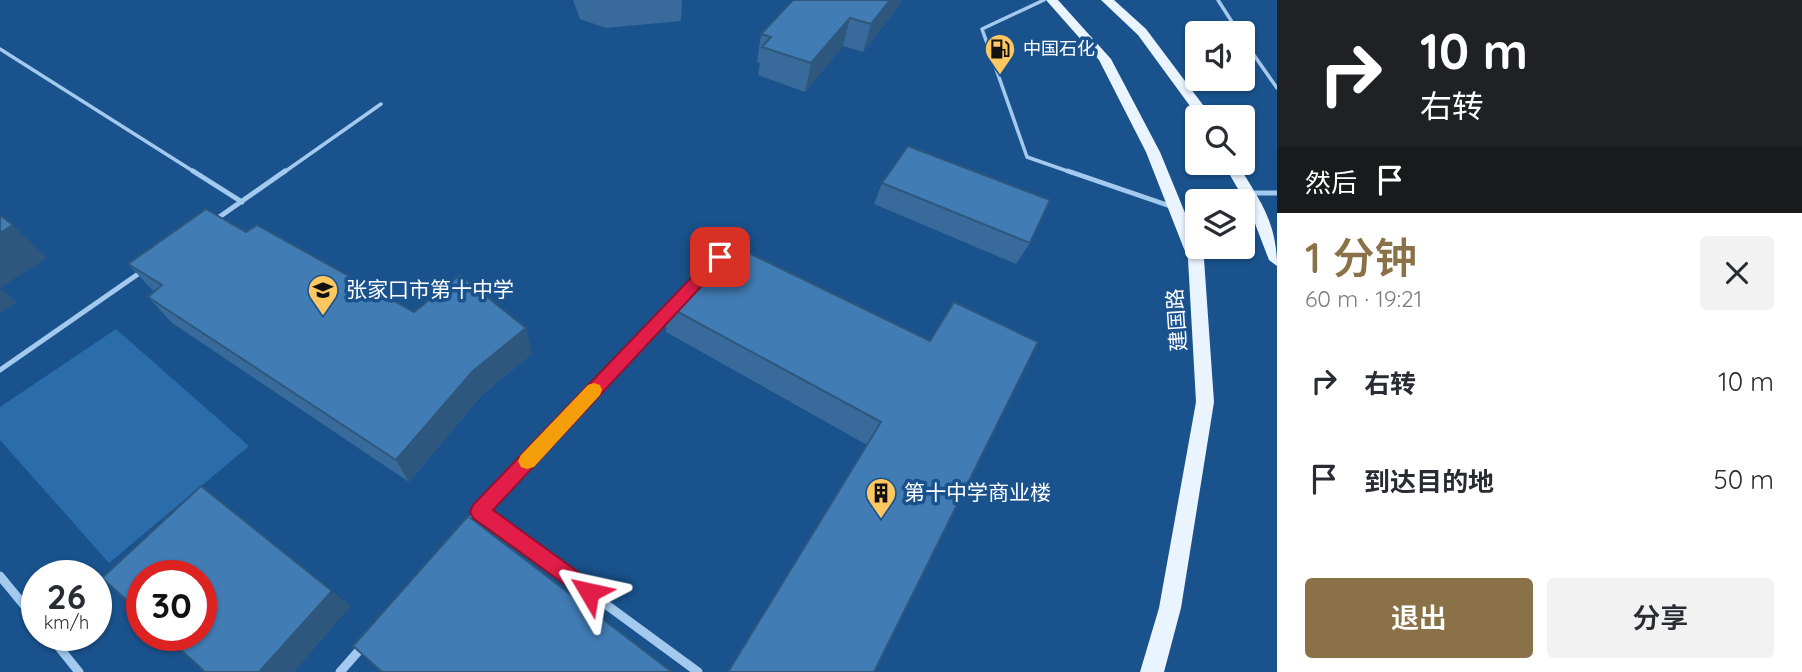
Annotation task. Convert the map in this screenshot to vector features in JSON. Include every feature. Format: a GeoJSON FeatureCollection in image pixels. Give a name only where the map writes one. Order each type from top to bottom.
{"type":"FeatureCollection","features":[{"type":"Feature","properties":{"kind":"main road","name":"建国路"},"geometry":{"type":"LineString","coordinates":[[1052,0],[1105,59],[1153,152],[1196,259],[1205,402],[1170,608],[1152,672]]}},
{"type":"Feature","properties":{"kind":"main road"},"geometry":{"type":"LineString","coordinates":[[1107,0],[1142,32],[1196,105]]}},
{"type":"Feature","properties":{"kind":"main road"},"geometry":{"type":"LineString","coordinates":[[1255,205],[1277,260]]}},
{"type":"Feature","properties":{"kind":"street"},"geometry":{"type":"LineString","coordinates":[[462,532],[480,512],[698,672]]}},
{"type":"Feature","properties":{"kind":"street"},"geometry":{"type":"LineString","coordinates":[[0,576],[21,602]]}},
{"type":"Feature","properties":{"kind":"street"},"geometry":{"type":"LineString","coordinates":[[340,672],[366,642]]}},
{"type":"Feature","properties":{"kind":"street"},"geometry":{"type":"LineString","coordinates":[[62,651],[79,672]]}},
{"type":"Feature","properties":{"kind":"lane"},"geometry":{"type":"LineString","coordinates":[[1044,0],[982,29],[1027,157],[1175,208]]}},
{"type":"Feature","properties":{"kind":"lane"},"geometry":{"type":"LineString","coordinates":[[1218,0],[1231,21]]}},
{"type":"Feature","properties":{"kind":"lane"},"geometry":{"type":"LineString","coordinates":[[0,49],[242,202]]}},
{"type":"Feature","properties":{"kind":"lane"},"geometry":{"type":"LineString","coordinates":[[1255,57],[1277,88]]}},
{"type":"Feature","properties":{"kind":"lane"},"geometry":{"type":"LineString","coordinates":[[209,225],[381,104]]}},
{"type":"Feature","properties":{"kind":"lane"},"geometry":{"type":"LineString","coordinates":[[1255,193],[1277,193]]}},
{"type":"Feature","properties":{"kind":"lane"},"geometry":{"type":"LineString","coordinates":[[0,370],[143,271]]}},
{"type":"Feature","properties":{"kind":"lane"},"geometry":{"type":"LineString","coordinates":[[480,512],[674,306]]}},
{"type":"Feature","properties":{"kind":"shaded area"},"geometry":{"type":"Polygon","coordinates":[[[116,329],[249,446],[112,560],[106,560],[0,440],[0,407],[116,329]]]}},
{"type":"Feature","properties":{"kind":"building"},"geometry":{"type":"Polygon","coordinates":[[[793,0],[890,0],[871,24],[850,18],[811,63],[762,47],[771,37],[761,34],[793,0]]]}},
{"type":"Feature","properties":{"kind":"building"},"geometry":{"type":"Polygon","coordinates":[[[908,146],[1050,200],[1030,243],[882,183],[908,146]]]}},
{"type":"Feature","properties":{"kind":"building"},"geometry":{"type":"Polygon","coordinates":[[[206,209],[246,232],[257,225],[414,312],[460,275],[526,328],[473,371],[396,460],[148,297],[162,285],[128,264],[206,209]]]}},
{"type":"Feature","properties":{"kind":"building"},"geometry":{"type":"Polygon","coordinates":[[[0,215],[13,225],[0,233],[0,215]]]}},
{"type":"Feature","properties":{"kind":"building"},"geometry":{"type":"Polygon","coordinates":[[[724,241],[930,341],[954,302],[1038,342],[874,672],[728,672],[881,422],[667,306],[724,241]]]}},
{"type":"Feature","properties":{"kind":"building"},"geometry":{"type":"Polygon","coordinates":[[[201,486],[332,591],[259,672],[205,672],[182,651],[217,651],[217,560],[126,560],[126,600],[112,587],[112,569],[201,486]]]}},
{"type":"Feature","properties":{"kind":"building"},"geometry":{"type":"Polygon","coordinates":[[[468,516],[672,672],[382,672],[353,646],[468,516]]]}},
{"type":"Feature","properties":{"kind":"slow traffic"},"geometry":{"type":"LineString","coordinates":[[527,461],[594,390]]}},
{"type":"Feature","properties":{"kind":"place","name":"中国石化"},"geometry":{"type":"Point","coordinates":[1000,76]}},
{"type":"Feature","properties":{"kind":"place","name":"张家口市第十中学"},"geometry":{"type":"Point","coordinates":[323,317]}},
{"type":"Feature","properties":{"kind":"place","name":"第十中学商业楼"},"geometry":{"type":"Point","coordinates":[881,520]}},
{"type":"Feature","properties":{"kind":"route"},"geometry":{"type":"LineString","coordinates":[[589,592],[480,512],[720,257]]}}]}
